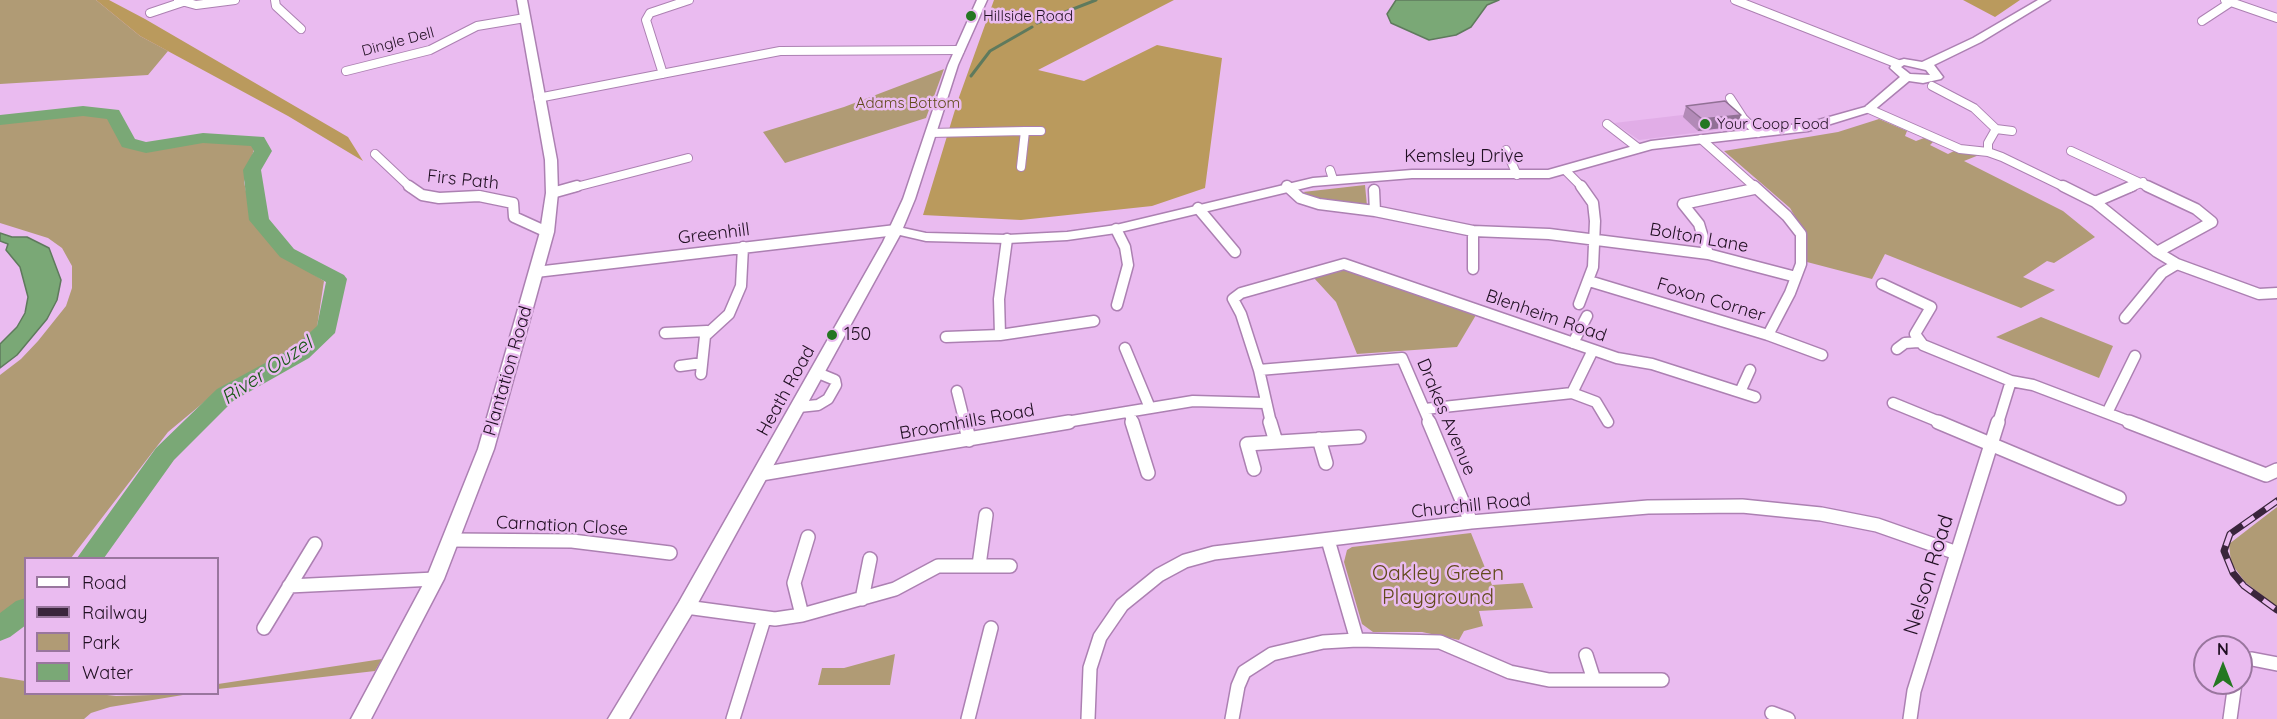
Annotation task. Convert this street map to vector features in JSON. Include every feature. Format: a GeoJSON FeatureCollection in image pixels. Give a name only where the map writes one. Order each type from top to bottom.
{"type":"FeatureCollection","features":[{"type":"Feature","properties":{"kind":"street"},"geometry":{"type":"LineString","coordinates":[[150,13],[180,1],[196,5],[235,0]]}},
{"type":"Feature","properties":{"kind":"street"},"geometry":{"type":"LineString","coordinates":[[275,0],[276,6],[301,29]]}},
{"type":"Feature","properties":{"kind":"street","name":"Plantation Road"},"geometry":{"type":"LineString","coordinates":[[361,719],[435,579],[451,540],[486,448],[547,232],[552,193],[551,160],[522,0]]}},
{"type":"Feature","properties":{"kind":"street"},"geometry":{"type":"LineString","coordinates":[[663,74],[646,20],[650,13],[689,0]]}},
{"type":"Feature","properties":{"kind":"street","name":"Heath Road"},"geometry":{"type":"LineString","coordinates":[[618,719],[686,607],[896,230],[909,199],[960,50],[982,0]]}},
{"type":"Feature","properties":{"kind":"street"},"geometry":{"type":"LineString","coordinates":[[1735,0],[1898,64],[1909,62],[1925,66],[1936,72],[1935,78],[1923,80],[1907,77],[1896,70],[1898,64]]}},
{"type":"Feature","properties":{"kind":"street"},"geometry":{"type":"LineString","coordinates":[[1925,66],[1977,40],[2044,0]]}},
{"type":"Feature","properties":{"kind":"street"},"geometry":{"type":"LineString","coordinates":[[2202,21],[2228,1],[2277,18]]}},
{"type":"Feature","properties":{"kind":"street","name":"Dingle Dell"},"geometry":{"type":"LineString","coordinates":[[346,71],[430,50],[477,26],[525,18]]}},
{"type":"Feature","properties":{"kind":"street"},"geometry":{"type":"LineString","coordinates":[[538,98],[802,49],[960,50]]}},
{"type":"Feature","properties":{"kind":"street","name":"Kemsley Drive"},"geometry":{"type":"LineString","coordinates":[[896,230],[926,237],[1007,239],[1067,236],[1116,230],[1331,175],[1517,175],[1566,171],[1638,148],[1808,127],[1841,119],[1869,109],[1907,77]]}},
{"type":"Feature","properties":{"kind":"street"},"geometry":{"type":"LineString","coordinates":[[1932,86],[1974,108],[1996,129],[2012,131]]}},
{"type":"Feature","properties":{"kind":"street"},"geometry":{"type":"LineString","coordinates":[[1730,98],[1743,118],[1758,133]]}},
{"type":"Feature","properties":{"kind":"street"},"geometry":{"type":"LineString","coordinates":[[1869,109],[1960,149],[1988,152],[2095,202],[2157,252],[2177,264],[2259,294],[2277,293]]}},
{"type":"Feature","properties":{"kind":"street"},"geometry":{"type":"LineString","coordinates":[[1608,124],[1638,148]]}},
{"type":"Feature","properties":{"kind":"street"},"geometry":{"type":"LineString","coordinates":[[1988,152],[1988,143],[1996,129]]}},
{"type":"Feature","properties":{"kind":"street"},"geometry":{"type":"LineString","coordinates":[[1021,167],[1025,149],[1025,131]]}},
{"type":"Feature","properties":{"kind":"street"},"geometry":{"type":"LineString","coordinates":[[930,133],[1041,131]]}},
{"type":"Feature","properties":{"kind":"street"},"geometry":{"type":"LineString","coordinates":[[1701,140],[1787,216],[1801,234],[1801,264],[1768,335]]}},
{"type":"Feature","properties":{"kind":"street"},"geometry":{"type":"LineString","coordinates":[[1506,150],[1517,175]]}},
{"type":"Feature","properties":{"kind":"street"},"geometry":{"type":"LineString","coordinates":[[2071,151],[2142,182],[2204,213],[2212,222],[2157,252]]}},
{"type":"Feature","properties":{"kind":"street","name":"Firs Path"},"geometry":{"type":"LineString","coordinates":[[375,154],[411,188],[422,195],[439,198],[478,196],[513,203],[514,217],[547,232]]}},
{"type":"Feature","properties":{"kind":"street"},"geometry":{"type":"LineString","coordinates":[[552,193],[688,158]]}},
{"type":"Feature","properties":{"kind":"street"},"geometry":{"type":"LineString","coordinates":[[1566,171],[1587,192],[1593,203],[1596,239],[1593,267],[1579,304]]}},
{"type":"Feature","properties":{"kind":"street"},"geometry":{"type":"LineString","coordinates":[[2095,202],[2142,182]]}},
{"type":"Feature","properties":{"kind":"street","name":"Bolton Lane"},"geometry":{"type":"LineString","coordinates":[[1287,186],[1300,198],[1319,204],[1375,211],[1473,231],[1596,239],[1708,254],[1796,277]]}},
{"type":"Feature","properties":{"kind":"street"},"geometry":{"type":"LineString","coordinates":[[1708,254],[1699,224],[1683,204],[1754,189]]}},
{"type":"Feature","properties":{"kind":"street"},"geometry":{"type":"LineString","coordinates":[[1374,190],[1375,211]]}},
{"type":"Feature","properties":{"kind":"street"},"geometry":{"type":"LineString","coordinates":[[1198,208],[1235,252]]}},
{"type":"Feature","properties":{"kind":"street","name":"Greenhill"},"geometry":{"type":"LineString","coordinates":[[536,272],[896,230]]}},
{"type":"Feature","properties":{"kind":"street"},"geometry":{"type":"LineString","coordinates":[[1116,230],[1125,247],[1128,265],[1117,305]]}},
{"type":"Feature","properties":{"kind":"street"},"geometry":{"type":"LineString","coordinates":[[1473,231],[1473,269]]}},
{"type":"Feature","properties":{"kind":"street"},"geometry":{"type":"LineString","coordinates":[[1000,335],[999,299],[1007,239]]}},
{"type":"Feature","properties":{"kind":"street"},"geometry":{"type":"LineString","coordinates":[[665,333],[707,331],[729,314],[741,286],[742,247]]}},
{"type":"Feature","properties":{"kind":"street","name":"Blenheim Road"},"geometry":{"type":"LineString","coordinates":[[1259,370],[1241,314],[1233,299],[1241,293],[1344,264],[1617,358],[1652,364],[1755,397]]}},
{"type":"Feature","properties":{"kind":"street"},"geometry":{"type":"LineString","coordinates":[[2125,318],[2162,273],[2177,264]]}},
{"type":"Feature","properties":{"kind":"street","name":"Foxon Corner"},"geometry":{"type":"LineString","coordinates":[[1589,281],[1768,335],[1822,355]]}},
{"type":"Feature","properties":{"kind":"street"},"geometry":{"type":"LineString","coordinates":[[1882,284],[1931,307],[1915,334],[1918,342]]}},
{"type":"Feature","properties":{"kind":"street"},"geometry":{"type":"LineString","coordinates":[[1573,343],[1587,316]]}},
{"type":"Feature","properties":{"kind":"street"},"geometry":{"type":"LineString","coordinates":[[946,337],[1000,335],[1094,321]]}},
{"type":"Feature","properties":{"kind":"street"},"geometry":{"type":"LineString","coordinates":[[680,366],[701,368],[707,331]]}},
{"type":"Feature","properties":{"kind":"street"},"geometry":{"type":"LineString","coordinates":[[1897,349],[1905,343],[1918,342],[2011,381],[2033,385],[2266,475],[2277,470]]}},
{"type":"Feature","properties":{"kind":"street"},"geometry":{"type":"LineString","coordinates":[[1125,348],[1150,408]]}},
{"type":"Feature","properties":{"kind":"street"},"geometry":{"type":"LineString","coordinates":[[1572,393],[1593,350]]}},
{"type":"Feature","properties":{"kind":"street"},"geometry":{"type":"LineString","coordinates":[[2107,413],[2134,356]]}},
{"type":"Feature","properties":{"kind":"street","name":"Drakes Avenue"},"geometry":{"type":"LineString","coordinates":[[1259,370],[1401,358],[1425,409],[1471,522]]}},
{"type":"Feature","properties":{"kind":"street"},"geometry":{"type":"LineString","coordinates":[[1259,370],[1264,403],[1276,442]]}},
{"type":"Feature","properties":{"kind":"street"},"geometry":{"type":"LineString","coordinates":[[1740,392],[1750,370]]}},
{"type":"Feature","properties":{"kind":"street","name":"Nelson Road"},"geometry":{"type":"LineString","coordinates":[[1910,719],[1914,691],[2011,381]]}},
{"type":"Feature","properties":{"kind":"street"},"geometry":{"type":"LineString","coordinates":[[957,391],[969,440]]}},
{"type":"Feature","properties":{"kind":"street"},"geometry":{"type":"LineString","coordinates":[[1425,409],[1572,393],[1596,402],[1608,422]]}},
{"type":"Feature","properties":{"kind":"street","name":"Broomhills Road"},"geometry":{"type":"LineString","coordinates":[[761,474],[1178,404],[1207,401],[1264,403]]}},
{"type":"Feature","properties":{"kind":"street"},"geometry":{"type":"LineString","coordinates":[[1893,403],[2119,498]]}},
{"type":"Feature","properties":{"kind":"street"},"geometry":{"type":"LineString","coordinates":[[1129,412],[1148,473]]}},
{"type":"Feature","properties":{"kind":"street"},"geometry":{"type":"LineString","coordinates":[[1254,469],[1247,444],[1359,437]]}},
{"type":"Feature","properties":{"kind":"street"},"geometry":{"type":"LineString","coordinates":[[1318,439],[1326,463]]}},
{"type":"Feature","properties":{"kind":"street","name":"Churchill Road"},"geometry":{"type":"LineString","coordinates":[[1088,719],[1090,668],[1100,637],[1122,605],[1151,580],[1185,561],[1214,553],[1471,522],[1648,507],[1742,506],[1821,514],[1877,525],[1957,553]]}},
{"type":"Feature","properties":{"kind":"street"},"geometry":{"type":"LineString","coordinates":[[979,565],[986,515]]}},
{"type":"Feature","properties":{"kind":"street"},"geometry":{"type":"LineString","coordinates":[[802,615],[794,583],[808,537]]}},
{"type":"Feature","properties":{"kind":"street","name":"Carnation Close"},"geometry":{"type":"LineString","coordinates":[[451,540],[572,541],[670,553]]}},
{"type":"Feature","properties":{"kind":"street"},"geometry":{"type":"LineString","coordinates":[[1328,540],[1357,640]]}},
{"type":"Feature","properties":{"kind":"street"},"geometry":{"type":"LineString","coordinates":[[264,628],[315,544]]}},
{"type":"Feature","properties":{"kind":"street"},"geometry":{"type":"LineString","coordinates":[[862,599],[870,559]]}},
{"type":"Feature","properties":{"kind":"street"},"geometry":{"type":"LineString","coordinates":[[686,607],[764,618],[802,615],[895,589],[938,566],[1010,566]]}},
{"type":"Feature","properties":{"kind":"street"},"geometry":{"type":"LineString","coordinates":[[289,586],[435,579]]}},
{"type":"Feature","properties":{"kind":"street"},"geometry":{"type":"LineString","coordinates":[[733,719],[764,618]]}},
{"type":"Feature","properties":{"kind":"street"},"geometry":{"type":"LineString","coordinates":[[968,719],[991,628]]}},
{"type":"Feature","properties":{"kind":"street"},"geometry":{"type":"LineString","coordinates":[[1232,719],[1238,686],[1244,672],[1272,654],[1323,642],[1357,640],[1440,642],[1510,672],[1549,680],[1662,680]]}},
{"type":"Feature","properties":{"kind":"street"},"geometry":{"type":"LineString","coordinates":[[1586,655],[1594,680]]}},
{"type":"Feature","properties":{"kind":"street"},"geometry":{"type":"LineString","coordinates":[[2253,659],[2277,664]]}},
{"type":"Feature","properties":{"kind":"street"},"geometry":{"type":"LineString","coordinates":[[2230,719],[2233,695]]}},
{"type":"Feature","properties":{"kind":"street"},"geometry":{"type":"LineString","coordinates":[[1772,713],[1788,719]]}},
{"type":"Feature","properties":{"kind":"shaded area"},"geometry":{"type":"Polygon","coordinates":[[[96,0],[109,0],[145,19],[348,137],[363,161],[288,116],[140,36],[96,0]]]}},
{"type":"Feature","properties":{"kind":"shaded area"},"geometry":{"type":"Polygon","coordinates":[[[994,0],[1174,0],[1038,70],[1084,81],[1157,45],[1222,58],[1205,188],[1152,206],[1021,220],[923,215],[958,100],[994,0]]]}},
{"type":"Feature","properties":{"kind":"shaded area"},"geometry":{"type":"Polygon","coordinates":[[[1963,0],[2020,0],[1995,17],[1963,0]]]}},
{"type":"Feature","properties":{"kind":"shaded area"},"geometry":{"type":"Polygon","coordinates":[[[1725,110],[1740,127],[1639,140],[1614,123],[1725,110]]]}},
{"type":"Feature","properties":{"kind":"green space"},"geometry":{"type":"Polygon","coordinates":[[[0,0],[96,0],[140,36],[168,51],[148,75],[0,84],[0,0]]]}},
{"type":"Feature","properties":{"kind":"green space","name":"Adams Bottom"},"geometry":{"type":"Polygon","coordinates":[[[944,69],[926,118],[785,163],[763,132],[844,107],[944,69]]]}},
{"type":"Feature","properties":{"kind":"green space"},"geometry":{"type":"Polygon","coordinates":[[[80,113],[108,115],[125,144],[144,150],[202,140],[256,143],[244,182],[253,223],[281,254],[324,281],[317,327],[289,352],[221,388],[168,432],[72,557],[24,557],[24,602],[0,621],[0,375],[21,359],[66,306],[72,288],[72,266],[62,248],[48,238],[0,223],[0,122],[80,113]]]}},
{"type":"Feature","properties":{"kind":"green space"},"geometry":{"type":"Polygon","coordinates":[[[1879,119],[1907,131],[1905,136],[1916,141],[1924,138],[1933,142],[1930,145],[1948,154],[1954,151],[1979,155],[1964,161],[2063,211],[2095,237],[2054,263],[2047,261],[2023,277],[2055,290],[2021,308],[1885,254],[1872,279],[1807,262],[1806,235],[1790,208],[1724,151],[1838,132],[1879,119]]]}},
{"type":"Feature","properties":{"kind":"green space"},"geometry":{"type":"Polygon","coordinates":[[[1365,185],[1367,206],[1322,201],[1303,192],[1365,185]]]}},
{"type":"Feature","properties":{"kind":"green space"},"geometry":{"type":"Polygon","coordinates":[[[1345,270],[1476,315],[1457,347],[1357,354],[1336,302],[1314,278],[1345,270]]]}},
{"type":"Feature","properties":{"kind":"green space"},"geometry":{"type":"Polygon","coordinates":[[[2041,317],[2113,346],[2099,378],[1996,337],[2041,317]]]}},
{"type":"Feature","properties":{"kind":"green space"},"geometry":{"type":"Polygon","coordinates":[[[2277,507],[2277,607],[2245,582],[2231,563],[2229,544],[2277,507]]]}},
{"type":"Feature","properties":{"kind":"green space","name":"Oakley Green Playground"},"geometry":{"type":"Polygon","coordinates":[[[1471,533],[1492,585],[1523,583],[1533,608],[1479,611],[1483,626],[1464,631],[1459,640],[1422,632],[1373,632],[1362,624],[1344,562],[1347,550],[1352,547],[1471,533]]]}},
{"type":"Feature","properties":{"kind":"green space"},"geometry":{"type":"Polygon","coordinates":[[[895,654],[890,685],[818,685],[822,668],[844,668],[895,654]]]}},
{"type":"Feature","properties":{"kind":"green space"},"geometry":{"type":"Polygon","coordinates":[[[382,659],[375,671],[219,689],[219,684],[382,659]]]}},
{"type":"Feature","properties":{"kind":"green space"},"geometry":{"type":"Polygon","coordinates":[[[0,677],[24,681],[24,695],[183,695],[110,707],[91,713],[84,719],[0,719],[0,677]]]}},
{"type":"Feature","properties":{"kind":"water"},"geometry":{"type":"Polygon","coordinates":[[[1396,0],[1499,0],[1487,5],[1471,27],[1456,35],[1429,40],[1391,23],[1387,14],[1396,0]]]}},
{"type":"Feature","properties":{"kind":"water"},"geometry":{"type":"Polygon","coordinates":[[[0,233],[12,237],[27,237],[49,248],[61,280],[57,300],[47,319],[17,355],[0,368],[0,344],[17,327],[25,313],[28,297],[20,267],[6,250],[8,244],[0,241],[0,233]]]}},
{"type":"Feature","properties":{"kind":"building"},"geometry":{"type":"Polygon","coordinates":[[[1725,101],[1741,115],[1702,119],[1686,106],[1725,101]]]}},
{"type":"Feature","properties":{"kind":"waterway"},"geometry":{"type":"LineString","coordinates":[[1037,23],[1096,0]]}},
{"type":"Feature","properties":{"kind":"waterway"},"geometry":{"type":"LineString","coordinates":[[971,76],[990,51],[1032,27]]}},
{"type":"Feature","properties":{"kind":"waterway","name":"River Ouzel"},"geometry":{"type":"LineString","coordinates":[[0,120],[83,111],[113,114],[128,143],[146,148],[203,138],[258,141],[263,151],[252,170],[259,220],[287,253],[337,279],[327,328],[301,353],[225,395],[165,454],[91,557]]}},
{"type":"Feature","properties":{"kind":"waterway","name":"River Ouzel"},"geometry":{"type":"LineString","coordinates":[[0,629],[24,611]]}},
{"type":"Feature","properties":{"kind":"railway"},"geometry":{"type":"LineString","coordinates":[[2277,501],[2230,534],[2224,551],[2233,573],[2244,586],[2277,610]]}},
{"type":"Feature","properties":{"kind":"place","name":"Hillside Road"},"geometry":{"type":"Point","coordinates":[971,16]}},
{"type":"Feature","properties":{"kind":"place","name":"Your Coop Food"},"geometry":{"type":"Point","coordinates":[1705,124]}},
{"type":"Feature","properties":{"kind":"place","name":"150"},"geometry":{"type":"Point","coordinates":[832,335]}}]}
